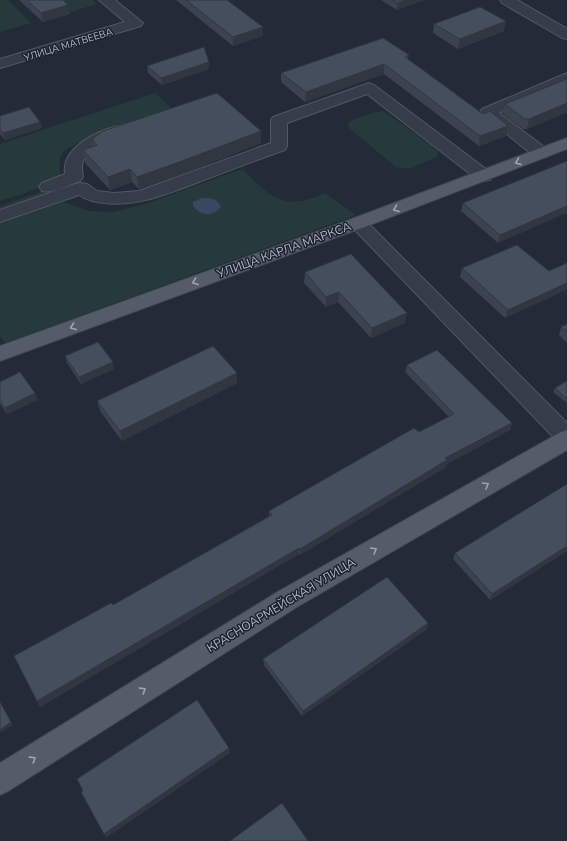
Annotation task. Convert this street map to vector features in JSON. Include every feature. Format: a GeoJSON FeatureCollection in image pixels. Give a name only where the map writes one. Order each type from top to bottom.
{"type":"FeatureCollection","features":[{"type":"Feature","properties":{"kind":"main road","name":"УЛИЦА КАРЛА МАРКСА"},"geometry":{"type":"LineString","coordinates":[[0,354],[358,223],[567,143]]}},
{"type":"Feature","properties":{"kind":"main road","name":"КРАСНОАРМЕЙСКАЯ УЛИЦА"},"geometry":{"type":"LineString","coordinates":[[0,780],[288,599],[567,438]]}},
{"type":"Feature","properties":{"kind":"street","name":"УЛИЦА МАТВЕЕВА"},"geometry":{"type":"LineString","coordinates":[[2,60],[136,23],[106,0]]}},
{"type":"Feature","properties":{"kind":"street"},"geometry":{"type":"LineString","coordinates":[[507,0],[567,35]]}},
{"type":"Feature","properties":{"kind":"street"},"geometry":{"type":"LineString","coordinates":[[541,153],[488,112],[567,78]]}},
{"type":"Feature","properties":{"kind":"street"},"geometry":{"type":"LineString","coordinates":[[0,216],[81,188],[92,196],[114,198],[140,196],[161,190],[279,146],[279,120],[369,88],[484,176]]}},
{"type":"Feature","properties":{"kind":"street"},"geometry":{"type":"LineString","coordinates":[[0,204],[74,177],[73,166],[83,150],[104,136],[132,127]]}},
{"type":"Feature","properties":{"kind":"street"},"geometry":{"type":"LineString","coordinates":[[358,223],[567,438]]}},
{"type":"Feature","properties":{"kind":"shaded area"},"geometry":{"type":"Polygon","coordinates":[[[0,0],[8,0],[31,23],[0,32],[0,0]]]}},
{"type":"Feature","properties":{"kind":"shaded area"},"geometry":{"type":"Polygon","coordinates":[[[59,0],[92,0],[97,4],[71,12],[59,0]]]}},
{"type":"Feature","properties":{"kind":"shaded area"},"geometry":{"type":"Polygon","coordinates":[[[155,93],[173,110],[112,129],[78,143],[66,150],[60,157],[60,175],[39,188],[0,201],[0,144],[155,93]]]}},
{"type":"Feature","properties":{"kind":"shaded area"},"geometry":{"type":"Polygon","coordinates":[[[382,111],[437,150],[438,154],[436,157],[409,169],[396,167],[349,128],[348,124],[350,121],[382,111]]]}},
{"type":"Feature","properties":{"kind":"shaded area"},"geometry":{"type":"Polygon","coordinates":[[[242,169],[268,193],[275,197],[291,202],[310,199],[325,193],[356,215],[5,343],[0,335],[0,223],[63,202],[89,211],[112,212],[146,204],[242,169]]]}},
{"type":"Feature","properties":{"kind":"shaded area"},"geometry":{"type":"Polygon","coordinates":[[[43,191],[47,196],[0,213],[0,206],[43,191]]]}},
{"type":"Feature","properties":{"kind":"water"},"geometry":{"type":"Polygon","coordinates":[[[202,198],[213,199],[218,202],[221,207],[210,214],[199,212],[193,206],[193,202],[202,198]]]}},
{"type":"Feature","properties":{"kind":"building"},"geometry":{"type":"Polygon","coordinates":[[[27,0],[63,0],[68,5],[41,13],[27,0]]]}},
{"type":"Feature","properties":{"kind":"building"},"geometry":{"type":"Polygon","coordinates":[[[186,0],[227,0],[263,27],[233,37],[186,0]]]}},
{"type":"Feature","properties":{"kind":"building"},"geometry":{"type":"Polygon","coordinates":[[[392,0],[406,0],[397,3],[392,0]]]}},
{"type":"Feature","properties":{"kind":"building"},"geometry":{"type":"Polygon","coordinates":[[[480,7],[506,21],[460,39],[434,24],[480,7]]]}},
{"type":"Feature","properties":{"kind":"building"},"geometry":{"type":"Polygon","coordinates":[[[383,38],[409,55],[405,57],[483,114],[490,111],[508,126],[480,136],[384,64],[306,92],[281,73],[383,38]]]}},
{"type":"Feature","properties":{"kind":"building"},"geometry":{"type":"Polygon","coordinates":[[[204,47],[209,62],[161,78],[147,66],[204,47]]]}},
{"type":"Feature","properties":{"kind":"building"},"geometry":{"type":"Polygon","coordinates":[[[567,79],[567,103],[529,119],[525,119],[505,104],[567,79]]]}},
{"type":"Feature","properties":{"kind":"building"},"geometry":{"type":"Polygon","coordinates":[[[217,93],[261,131],[137,177],[130,169],[108,177],[83,150],[97,145],[92,139],[103,131],[217,93]]]}},
{"type":"Feature","properties":{"kind":"building"},"geometry":{"type":"Polygon","coordinates":[[[29,107],[40,122],[3,133],[0,129],[0,116],[29,107]]]}},
{"type":"Feature","properties":{"kind":"building"},"geometry":{"type":"Polygon","coordinates":[[[567,161],[567,206],[500,235],[463,203],[567,161]]]}},
{"type":"Feature","properties":{"kind":"building"},"geometry":{"type":"Polygon","coordinates":[[[517,245],[549,271],[567,263],[567,283],[508,310],[462,268],[517,245]]]}},
{"type":"Feature","properties":{"kind":"building"},"geometry":{"type":"Polygon","coordinates":[[[351,254],[407,313],[372,328],[339,292],[326,297],[305,272],[351,254]]]}},
{"type":"Feature","properties":{"kind":"building"},"geometry":{"type":"Polygon","coordinates":[[[567,324],[567,332],[561,327],[567,324]]]}},
{"type":"Feature","properties":{"kind":"building"},"geometry":{"type":"Polygon","coordinates":[[[98,342],[113,362],[79,377],[65,356],[98,342]]]}},
{"type":"Feature","properties":{"kind":"building"},"geometry":{"type":"Polygon","coordinates":[[[213,346],[237,373],[120,431],[97,401],[213,346]]]}},
{"type":"Feature","properties":{"kind":"building"},"geometry":{"type":"Polygon","coordinates":[[[437,350],[512,423],[445,458],[447,460],[300,549],[299,548],[37,701],[14,656],[111,603],[113,605],[272,515],[269,511],[414,428],[419,432],[454,414],[407,365],[437,350]]]}},
{"type":"Feature","properties":{"kind":"building"},"geometry":{"type":"Polygon","coordinates":[[[20,372],[35,393],[5,408],[0,401],[0,382],[20,372]]]}},
{"type":"Feature","properties":{"kind":"building"},"geometry":{"type":"Polygon","coordinates":[[[567,381],[567,399],[555,388],[567,381]]]}},
{"type":"Feature","properties":{"kind":"building"},"geometry":{"type":"Polygon","coordinates":[[[567,484],[567,546],[492,594],[455,553],[567,484]]]}},
{"type":"Feature","properties":{"kind":"building"},"geometry":{"type":"Polygon","coordinates":[[[387,577],[428,623],[303,711],[263,659],[387,577]]]}},
{"type":"Feature","properties":{"kind":"building"},"geometry":{"type":"Polygon","coordinates":[[[197,700],[229,748],[104,834],[81,792],[83,791],[77,779],[197,700]]]}},
{"type":"Feature","properties":{"kind":"building"},"geometry":{"type":"Polygon","coordinates":[[[0,702],[11,722],[0,730],[0,702]]]}},
{"type":"Feature","properties":{"kind":"building"},"geometry":{"type":"Polygon","coordinates":[[[282,803],[308,841],[230,841],[282,803]]]}}]}
